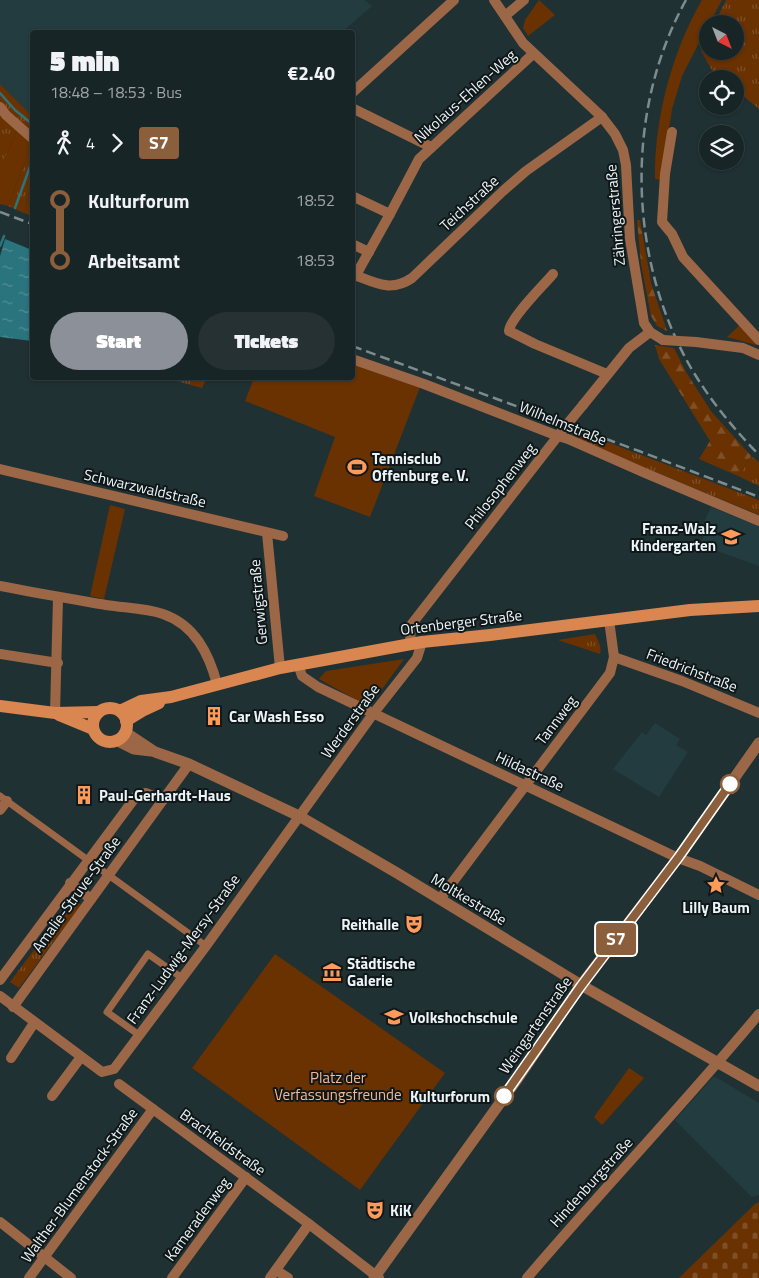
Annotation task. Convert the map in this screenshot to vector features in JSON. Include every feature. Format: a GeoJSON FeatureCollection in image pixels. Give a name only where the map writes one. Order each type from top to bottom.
{"type":"FeatureCollection","features":[{"type":"Feature","properties":{"kind":"main road","name":"Ortenberger Straße"},"geometry":{"type":"LineString","coordinates":[[122,726],[144,710],[170,697],[298,664],[416,643],[690,610],[759,606]]}},
{"type":"Feature","properties":{"kind":"main road"},"geometry":{"type":"LineString","coordinates":[[0,706],[55,713],[98,712],[108,708],[122,726],[106,742],[95,734],[93,729],[93,720],[98,712]]}},
{"type":"Feature","properties":{"kind":"main road"},"geometry":{"type":"LineString","coordinates":[[55,713],[93,729]]}},
{"type":"Feature","properties":{"kind":"street"},"geometry":{"type":"LineString","coordinates":[[355,90],[454,0]]}},
{"type":"Feature","properties":{"kind":"street","name":"Zähringerstraße"},"geometry":{"type":"LineString","coordinates":[[494,0],[514,33],[533,54],[602,117],[615,134],[623,150],[626,165],[630,239],[641,312],[644,324],[650,332]]}},
{"type":"Feature","properties":{"kind":"street"},"geometry":{"type":"LineString","coordinates":[[505,16],[524,0]]}},
{"type":"Feature","properties":{"kind":"street","name":"Nikolaus-Ehlen-Weg"},"geometry":{"type":"LineString","coordinates":[[355,273],[369,252],[419,159],[533,54]]}},
{"type":"Feature","properties":{"kind":"street"},"geometry":{"type":"LineString","coordinates":[[0,107],[6,115],[30,136]]}},
{"type":"Feature","properties":{"kind":"street"},"geometry":{"type":"LineString","coordinates":[[355,109],[431,147]]}},
{"type":"Feature","properties":{"kind":"street","name":"Teichstraße"},"geometry":{"type":"LineString","coordinates":[[355,274],[381,285],[395,286],[403,284],[412,278],[526,171],[602,117]]}},
{"type":"Feature","properties":{"kind":"street"},"geometry":{"type":"LineString","coordinates":[[672,132],[665,174],[662,222],[672,234],[683,257],[759,340]]}},
{"type":"Feature","properties":{"kind":"street"},"geometry":{"type":"LineString","coordinates":[[355,197],[390,214]]}},
{"type":"Feature","properties":{"kind":"street"},"geometry":{"type":"LineString","coordinates":[[355,245],[369,252]]}},
{"type":"Feature","properties":{"kind":"street"},"geometry":{"type":"LineString","coordinates":[[553,274],[514,319],[509,331],[535,344],[608,374]]}},
{"type":"Feature","properties":{"kind":"street"},"geometry":{"type":"LineString","coordinates":[[650,332],[662,340],[742,348],[759,355]]}},
{"type":"Feature","properties":{"kind":"street","name":"Philosophenweg"},"geometry":{"type":"LineString","coordinates":[[416,643],[411,625],[629,348],[650,332]]}},
{"type":"Feature","properties":{"kind":"street","name":"Wilhelmstraße"},"geometry":{"type":"LineString","coordinates":[[355,360],[561,432],[568,439],[645,474],[759,521]]}},
{"type":"Feature","properties":{"kind":"street","name":"Schwarzwaldstraße"},"geometry":{"type":"LineString","coordinates":[[0,469],[282,536]]}},
{"type":"Feature","properties":{"kind":"street","name":"Gerwigstraße"},"geometry":{"type":"LineString","coordinates":[[267,533],[280,668]]}},
{"type":"Feature","properties":{"kind":"street"},"geometry":{"type":"LineString","coordinates":[[0,586],[58,598],[153,611],[172,618],[199,640],[212,666],[217,684]]}},
{"type":"Feature","properties":{"kind":"street"},"geometry":{"type":"LineString","coordinates":[[55,713],[58,663],[58,598]]}},
{"type":"Feature","properties":{"kind":"street","name":"Tannweg"},"geometry":{"type":"LineString","coordinates":[[440,899],[610,672],[614,657],[610,620]]}},
{"type":"Feature","properties":{"kind":"street","name":"Werderstraße"},"geometry":{"type":"LineString","coordinates":[[299,816],[373,714],[417,658],[416,643]]}},
{"type":"Feature","properties":{"kind":"street"},"geometry":{"type":"LineString","coordinates":[[0,654],[58,663]]}},
{"type":"Feature","properties":{"kind":"street","name":"Friedrichstraße"},"geometry":{"type":"LineString","coordinates":[[614,657],[682,681],[759,713]]}},
{"type":"Feature","properties":{"kind":"street","name":"Hildastraße"},"geometry":{"type":"LineString","coordinates":[[298,664],[302,676],[309,682],[373,714],[759,895]]}},
{"type":"Feature","properties":{"kind":"street","name":"Moltkestraße"},"geometry":{"type":"LineString","coordinates":[[122,726],[134,750],[156,752],[189,764],[299,816],[440,899],[581,986],[759,1086]]}},
{"type":"Feature","properties":{"kind":"street","name":"Weingartenstraße"},"geometry":{"type":"LineString","coordinates":[[376,1277],[581,986],[678,858],[759,743]]}},
{"type":"Feature","properties":{"kind":"street","name":"Amalie-Struve-Straße"},"geometry":{"type":"LineString","coordinates":[[13,1007],[189,764]]}},
{"type":"Feature","properties":{"kind":"street","name":"Amalie-Struve-Straße"},"geometry":{"type":"LineString","coordinates":[[88,860],[137,795],[146,793],[163,800]]}},
{"type":"Feature","properties":{"kind":"street"},"geometry":{"type":"LineString","coordinates":[[0,810],[3,798],[206,946]]}},
{"type":"Feature","properties":{"kind":"street","name":"Franz-Ludwig-Mersy-Straße"},"geometry":{"type":"LineString","coordinates":[[0,996],[102,1072],[114,1069],[206,946],[299,816]]}},
{"type":"Feature","properties":{"kind":"street"},"geometry":{"type":"LineString","coordinates":[[0,980],[88,860]]}},
{"type":"Feature","properties":{"kind":"street"},"geometry":{"type":"LineString","coordinates":[[70,883],[91,899]]}},
{"type":"Feature","properties":{"kind":"street"},"geometry":{"type":"LineString","coordinates":[[139,1035],[107,1012],[148,954],[182,978]]}},
{"type":"Feature","properties":{"kind":"street","name":"Hindenburgstraße"},"geometry":{"type":"LineString","coordinates":[[527,1278],[682,1110],[759,1014]]}},
{"type":"Feature","properties":{"kind":"street"},"geometry":{"type":"LineString","coordinates":[[11,1058],[34,1023]]}},
{"type":"Feature","properties":{"kind":"street"},"geometry":{"type":"LineString","coordinates":[[52,1096],[81,1057]]}},
{"type":"Feature","properties":{"kind":"street","name":"Brachfeldstraße"},"geometry":{"type":"LineString","coordinates":[[119,1084],[309,1224],[376,1277]]}},
{"type":"Feature","properties":{"kind":"street","name":"Walther-Blumenstock-Straße"},"geometry":{"type":"LineString","coordinates":[[29,1278],[153,1109]]}},
{"type":"Feature","properties":{"kind":"street","name":"Kameradenweg"},"geometry":{"type":"LineString","coordinates":[[172,1278],[246,1177]]}},
{"type":"Feature","properties":{"kind":"street"},"geometry":{"type":"LineString","coordinates":[[0,1222],[71,1278]]}},
{"type":"Feature","properties":{"kind":"street"},"geometry":{"type":"LineString","coordinates":[[288,1278],[273,1274],[309,1224]]}},
{"type":"Feature","properties":{"kind":"shaded area"},"geometry":{"type":"Polygon","coordinates":[[[0,0],[365,0],[372,6],[344,30],[30,30],[30,114],[0,84],[0,0]]]}},
{"type":"Feature","properties":{"kind":"shaded area","name":"Franz-Walz Kindergarten"},"geometry":{"type":"Polygon","coordinates":[[[711,507],[759,526],[759,566],[700,545],[707,529],[702,526],[711,507]]]}},
{"type":"Feature","properties":{"kind":"shaded area"},"geometry":{"type":"Polygon","coordinates":[[[655,723],[680,739],[676,745],[688,752],[659,797],[613,769],[642,732],[646,735],[655,723]]]}},
{"type":"Feature","properties":{"kind":"shaded area"},"geometry":{"type":"Polygon","coordinates":[[[714,1076],[759,1103],[759,1195],[752,1197],[675,1120],[714,1076]]]}},
{"type":"Feature","properties":{"kind":"green space"},"geometry":{"type":"Polygon","coordinates":[[[539,0],[555,15],[528,36],[523,28],[525,20],[539,0]]]}},
{"type":"Feature","properties":{"kind":"green space"},"geometry":{"type":"Polygon","coordinates":[[[702,0],[722,0],[714,15],[699,15],[699,43],[682,76],[672,109],[661,180],[655,179],[658,133],[667,86],[691,20],[702,0]]]}},
{"type":"Feature","properties":{"kind":"green space"},"geometry":{"type":"Polygon","coordinates":[[[726,0],[759,0],[759,109],[744,96],[744,70],[712,70],[706,60],[744,60],[744,15],[718,15],[726,0]]]}},
{"type":"Feature","properties":{"kind":"green space"},"geometry":{"type":"Polygon","coordinates":[[[0,84],[30,114],[30,132],[0,102],[0,84]]]}},
{"type":"Feature","properties":{"kind":"green space"},"geometry":{"type":"Polygon","coordinates":[[[0,111],[17,130],[4,161],[0,161],[0,111]]]}},
{"type":"Feature","properties":{"kind":"green space"},"geometry":{"type":"Polygon","coordinates":[[[17,130],[30,141],[30,148],[8,206],[0,204],[0,161],[4,161],[17,130]]]}},
{"type":"Feature","properties":{"kind":"green space"},"geometry":{"type":"Polygon","coordinates":[[[30,148],[30,189],[24,213],[8,206],[30,148]]]}},
{"type":"Feature","properties":{"kind":"green space"},"geometry":{"type":"Polygon","coordinates":[[[30,190],[30,215],[24,213],[30,190]]]}},
{"type":"Feature","properties":{"kind":"green space"},"geometry":{"type":"Polygon","coordinates":[[[637,220],[640,220],[651,283],[667,331],[657,326],[651,316],[641,264],[637,220]]]}},
{"type":"Feature","properties":{"kind":"green space"},"geometry":{"type":"Polygon","coordinates":[[[740,325],[756,342],[756,345],[727,337],[740,325]]]}},
{"type":"Feature","properties":{"kind":"green space"},"geometry":{"type":"Polygon","coordinates":[[[655,345],[674,348],[686,372],[711,411],[751,456],[738,476],[699,459],[710,441],[659,359],[655,345]]]}},
{"type":"Feature","properties":{"kind":"green space","name":"Tennisclub Offenburg e. V."},"geometry":{"type":"Polygon","coordinates":[[[355,363],[420,387],[370,517],[314,496],[335,437],[245,401],[253,380],[355,380],[355,363]]]}},
{"type":"Feature","properties":{"kind":"green space"},"geometry":{"type":"Polygon","coordinates":[[[172,380],[206,380],[202,388],[172,380]]]}},
{"type":"Feature","properties":{"kind":"green space"},"geometry":{"type":"Polygon","coordinates":[[[573,429],[759,500],[759,515],[573,438],[571,432],[573,429]]]}},
{"type":"Feature","properties":{"kind":"green space"},"geometry":{"type":"Polygon","coordinates":[[[751,456],[759,462],[759,486],[738,476],[751,456]]]}},
{"type":"Feature","properties":{"kind":"green space"},"geometry":{"type":"Polygon","coordinates":[[[110,505],[125,509],[104,599],[90,596],[110,505]]]}},
{"type":"Feature","properties":{"kind":"green space"},"geometry":{"type":"Polygon","coordinates":[[[595,634],[600,646],[600,654],[558,640],[595,634]]]}},
{"type":"Feature","properties":{"kind":"green space"},"geometry":{"type":"Polygon","coordinates":[[[404,659],[369,707],[319,679],[326,671],[404,659]]]}},
{"type":"Feature","properties":{"kind":"green space"},"geometry":{"type":"Polygon","coordinates":[[[72,899],[81,905],[19,988],[10,982],[72,899]]]}},
{"type":"Feature","properties":{"kind":"green space","name":"Platz der Verfassungsfreunde"},"geometry":{"type":"Polygon","coordinates":[[[275,954],[445,1073],[360,1190],[192,1068],[275,954]]]}},
{"type":"Feature","properties":{"kind":"green space"},"geometry":{"type":"Polygon","coordinates":[[[629,1068],[644,1078],[602,1125],[594,1117],[629,1068]]]}},
{"type":"Feature","properties":{"kind":"green space"},"geometry":{"type":"Polygon","coordinates":[[[759,1202],[759,1278],[679,1278],[755,1204],[759,1202]]]}},
{"type":"Feature","properties":{"kind":"water"},"geometry":{"type":"Polygon","coordinates":[[[5,239],[30,249],[30,341],[0,337],[0,256],[5,239]]]}},
{"type":"Feature","properties":{"kind":"waterway"},"geometry":{"type":"LineString","coordinates":[[0,93],[15,110],[30,122]]}},
{"type":"Feature","properties":{"kind":"waterway"},"geometry":{"type":"LineString","coordinates":[[15,208],[30,167]]}},
{"type":"Feature","properties":{"kind":"waterway"},"geometry":{"type":"LineString","coordinates":[[0,246],[4,236]]}},
{"type":"Feature","properties":{"kind":"railway"},"geometry":{"type":"LineString","coordinates":[[686,0],[666,43],[652,89],[644,137],[642,185],[645,233],[655,280],[670,325],[691,368],[722,413],[759,455]]}},
{"type":"Feature","properties":{"kind":"railway"},"geometry":{"type":"LineString","coordinates":[[0,212],[30,223]]}},
{"type":"Feature","properties":{"kind":"railway"},"geometry":{"type":"LineString","coordinates":[[355,347],[759,497]]}},
{"type":"Feature","properties":{"kind":"bus line","name":"S7"},"geometry":{"type":"LineString","coordinates":[[504,1096],[581,986],[678,858],[730,784]]}},
{"type":"Feature","properties":{"kind":"place","name":"Tennisclub Offenburg e. V."},"geometry":{"type":"Point","coordinates":[357,467]}},
{"type":"Feature","properties":{"kind":"place","name":"Franz-Walz Kindergarten"},"geometry":{"type":"Point","coordinates":[731,537]}},
{"type":"Feature","properties":{"kind":"place","name":"Car Wash Esso"},"geometry":{"type":"Point","coordinates":[214,716]}},
{"type":"Feature","properties":{"kind":"place","name":"Paul-Gerhardt-Haus"},"geometry":{"type":"Point","coordinates":[84,795]}},
{"type":"Feature","properties":{"kind":"place","name":"Lilly Baum"},"geometry":{"type":"Point","coordinates":[716,885]}},
{"type":"Feature","properties":{"kind":"place","name":"Reithalle"},"geometry":{"type":"Point","coordinates":[414,924]}},
{"type":"Feature","properties":{"kind":"place","name":"Städtische Galerie"},"geometry":{"type":"Point","coordinates":[332,972]}},
{"type":"Feature","properties":{"kind":"place","name":"Volkshochschule"},"geometry":{"type":"Point","coordinates":[394,1017]}},
{"type":"Feature","properties":{"kind":"place","name":"Kulturforum"},"geometry":{"type":"Point","coordinates":[504,1096]}},
{"type":"Feature","properties":{"kind":"place","name":"KiK"},"geometry":{"type":"Point","coordinates":[375,1210]}}]}
